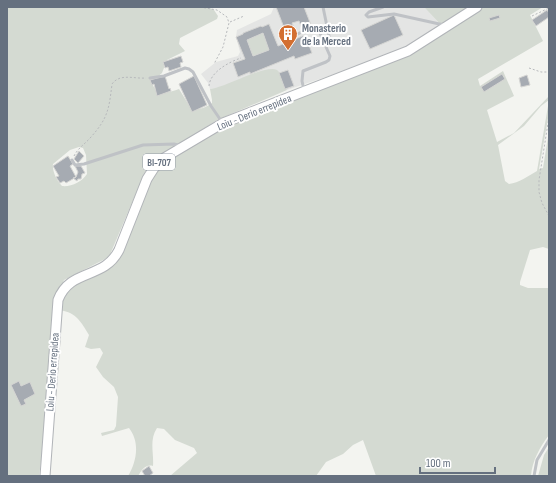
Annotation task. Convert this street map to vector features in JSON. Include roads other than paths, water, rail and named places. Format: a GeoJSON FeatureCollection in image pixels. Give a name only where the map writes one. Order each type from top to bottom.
{"type":"FeatureCollection","features":[{"type":"Feature","properties":{"kind":"main road","name":"Loiu - Derio errepidea"},"geometry":{"type":"LineString","coordinates":[[45,476],[56,313],[60,295],[65,287],[71,282],[104,268],[114,259],[119,250],[143,188],[150,173],[159,162],[222,123],[408,52],[477,7]]}},
{"type":"Feature","properties":{"kind":"lane"},"geometry":{"type":"LineString","coordinates":[[324,7],[329,36],[326,46]]}},
{"type":"Feature","properties":{"kind":"lane"},"geometry":{"type":"LineString","coordinates":[[383,7],[369,12],[366,15],[368,17],[398,15],[447,26]]}},
{"type":"Feature","properties":{"kind":"lane"},"geometry":{"type":"LineString","coordinates":[[284,41],[315,29],[319,31],[326,46],[330,56],[329,60],[303,71],[302,81],[305,92]]}},
{"type":"Feature","properties":{"kind":"lane"},"geometry":{"type":"LineString","coordinates":[[150,78],[164,76],[186,68],[189,69],[193,72],[222,123]]}},
{"type":"Feature","properties":{"kind":"lane"},"geometry":{"type":"LineString","coordinates":[[72,160],[75,165],[84,164],[143,145],[174,144],[183,147]]}},
{"type":"Feature","properties":{"kind":"lane"},"geometry":{"type":"LineString","coordinates":[[534,476],[537,460],[549,440]]}},
{"type":"Feature","properties":{"kind":"place","name":"Monasterio de la Merced"},"geometry":{"type":"Point","coordinates":[288,51]}}]}
